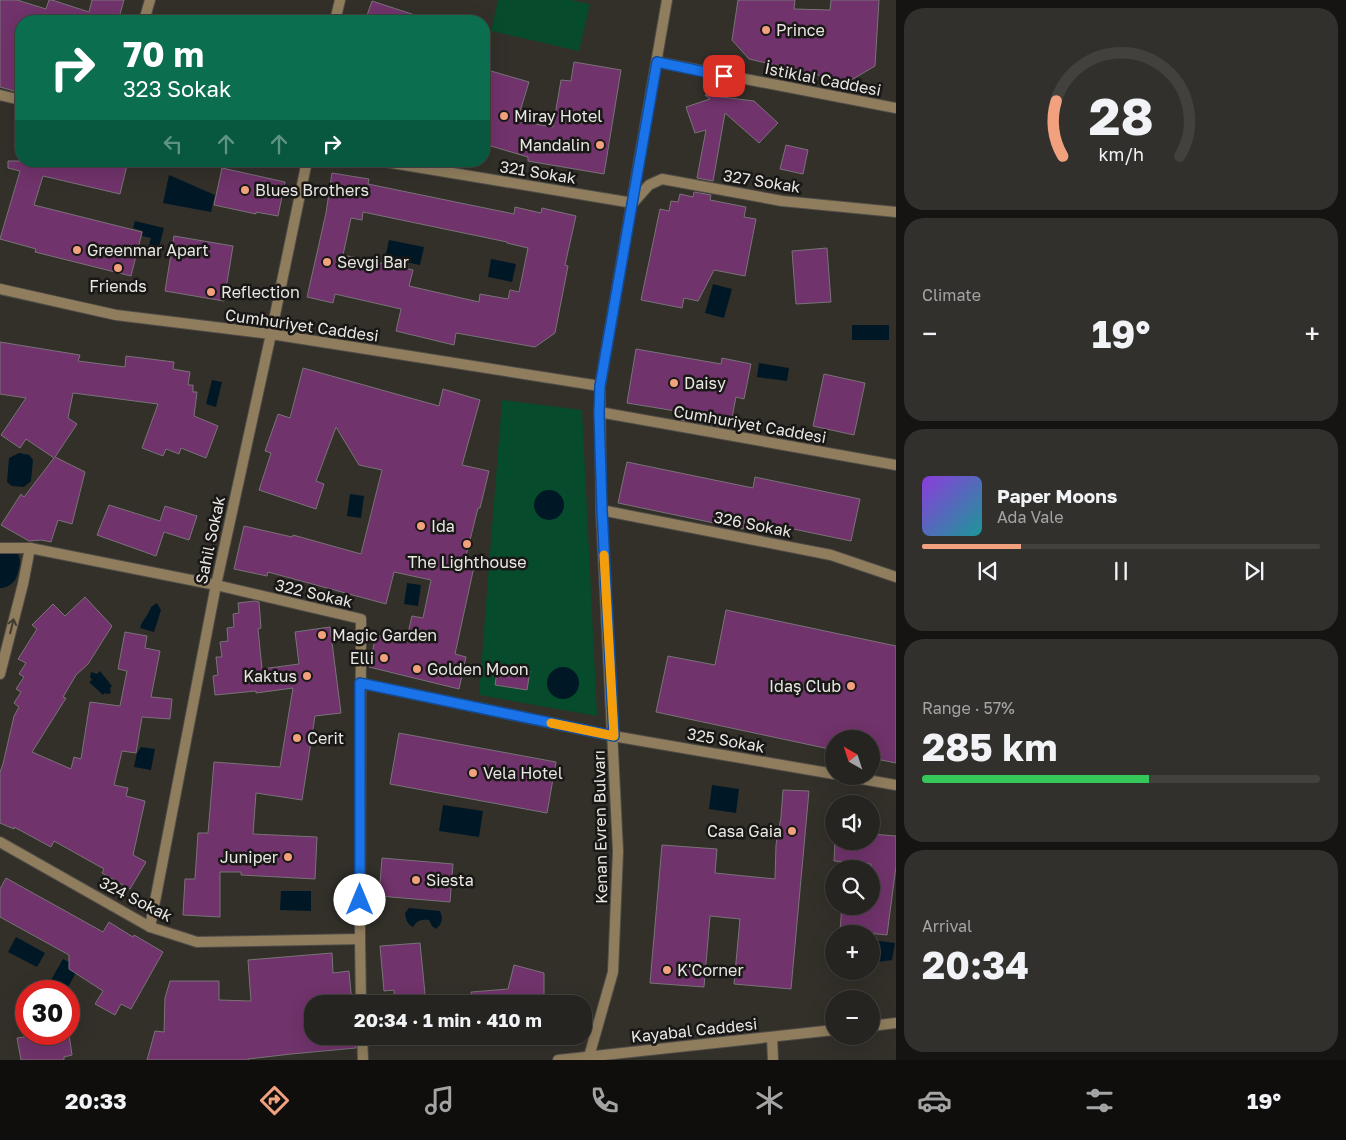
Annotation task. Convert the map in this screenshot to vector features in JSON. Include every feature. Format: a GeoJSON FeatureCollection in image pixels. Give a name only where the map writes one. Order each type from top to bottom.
{"type":"FeatureCollection","features":[{"type":"Feature","properties":{"kind":"street"},"geometry":{"type":"LineString","coordinates":[[146,15],[150,0]]}},
{"type":"Feature","properties":{"kind":"street"},"geometry":{"type":"LineString","coordinates":[[336,15],[340,0]]}},
{"type":"Feature","properties":{"kind":"street","name":"Kenan Evren Bulvarı"},"geometry":{"type":"LineString","coordinates":[[588,1058],[613,972],[618,851],[602,510],[600,386],[667,0]]}},
{"type":"Feature","properties":{"kind":"street","name":"İstiklal Caddesi"},"geometry":{"type":"LineString","coordinates":[[657,62],[896,108]]}},
{"type":"Feature","properties":{"kind":"street"},"geometry":{"type":"LineString","coordinates":[[0,95],[15,99]]}},
{"type":"Feature","properties":{"kind":"street","name":"Sahil Sokak"},"geometry":{"type":"LineString","coordinates":[[150,927],[216,585],[271,334],[305,167]]}},
{"type":"Feature","properties":{"kind":"street","name":"321 Sokak"},"geometry":{"type":"LineString","coordinates":[[416,167],[633,203]]}},
{"type":"Feature","properties":{"kind":"street","name":"327 Sokak"},"geometry":{"type":"LineString","coordinates":[[633,203],[649,185],[662,179],[782,201],[896,212]]}},
{"type":"Feature","properties":{"kind":"street","name":"Cumhuriyet Caddesi"},"geometry":{"type":"LineString","coordinates":[[0,289],[116,315],[271,334],[600,386]]}},
{"type":"Feature","properties":{"kind":"street","name":"Cumhuriyet Caddesi"},"geometry":{"type":"LineString","coordinates":[[599,412],[896,465]]}},
{"type":"Feature","properties":{"kind":"street","name":"326 Sokak"},"geometry":{"type":"LineString","coordinates":[[602,510],[830,555],[896,576]]}},
{"type":"Feature","properties":{"kind":"street","name":"322 Sokak"},"geometry":{"type":"LineString","coordinates":[[0,548],[30,548],[216,585],[361,619],[360,939],[362,995]]}},
{"type":"Feature","properties":{"kind":"street"},"geometry":{"type":"LineString","coordinates":[[0,674],[23,584],[30,548]]}},
{"type":"Feature","properties":{"kind":"street","name":"325 Sokak"},"geometry":{"type":"LineString","coordinates":[[360,683],[614,736],[825,772]]}},
{"type":"Feature","properties":{"kind":"street"},"geometry":{"type":"LineString","coordinates":[[880,782],[896,785]]}},
{"type":"Feature","properties":{"kind":"street","name":"324 Sokak"},"geometry":{"type":"LineString","coordinates":[[0,842],[150,927],[197,942],[360,939]]}},
{"type":"Feature","properties":{"kind":"street"},"geometry":{"type":"LineString","coordinates":[[880,1025],[896,1023]]}},
{"type":"Feature","properties":{"kind":"street","name":"Kayabal Caddesi"},"geometry":{"type":"LineString","coordinates":[[558,1060],[626,1056],[772,1036],[825,1031]]}},
{"type":"Feature","properties":{"kind":"street"},"geometry":{"type":"LineString","coordinates":[[772,1036],[774,1060]]}},
{"type":"Feature","properties":{"kind":"street"},"geometry":{"type":"LineString","coordinates":[[362,1045],[363,1060]]}},
{"type":"Feature","properties":{"kind":"green space"},"geometry":{"type":"Polygon","coordinates":[[[498,0],[570,0],[590,4],[579,51],[491,31],[498,0]]]}},
{"type":"Feature","properties":{"kind":"green space"},"geometry":{"type":"Polygon","coordinates":[[[502,400],[582,410],[597,716],[479,695],[502,400]]]}},
{"type":"Feature","properties":{"kind":"water"},"geometry":{"type":"Polygon","coordinates":[[[169,175],[215,195],[211,212],[163,203],[169,175]]]}},
{"type":"Feature","properties":{"kind":"water"},"geometry":{"type":"Polygon","coordinates":[[[135,221],[164,228],[159,247],[149,245],[151,238],[142,236],[143,231],[133,228],[135,221]]]}},
{"type":"Feature","properties":{"kind":"water"},"geometry":{"type":"Polygon","coordinates":[[[389,240],[424,247],[420,265],[385,258],[389,240]]]}},
{"type":"Feature","properties":{"kind":"water"},"geometry":{"type":"Polygon","coordinates":[[[491,259],[516,264],[512,282],[488,277],[491,259]]]}},
{"type":"Feature","properties":{"kind":"water"},"geometry":{"type":"Polygon","coordinates":[[[713,284],[732,289],[724,318],[705,313],[713,284]]]}},
{"type":"Feature","properties":{"kind":"water"},"geometry":{"type":"Polygon","coordinates":[[[852,325],[889,325],[889,340],[852,340],[852,325]]]}},
{"type":"Feature","properties":{"kind":"water"},"geometry":{"type":"Polygon","coordinates":[[[759,363],[789,368],[787,381],[757,377],[759,363]]]}},
{"type":"Feature","properties":{"kind":"water"},"geometry":{"type":"Polygon","coordinates":[[[212,380],[222,382],[216,407],[206,404],[212,380]]]}},
{"type":"Feature","properties":{"kind":"water"},"geometry":{"type":"Polygon","coordinates":[[[19,453],[29,455],[33,460],[31,481],[24,487],[12,486],[7,482],[9,458],[19,453]]]}},
{"type":"Feature","properties":{"kind":"water"},"geometry":{"type":"Polygon","coordinates":[[[549,490],[560,494],[564,505],[560,516],[549,520],[538,516],[534,505],[538,494],[549,490]]]}},
{"type":"Feature","properties":{"kind":"water"},"geometry":{"type":"Polygon","coordinates":[[[350,494],[364,496],[361,518],[347,516],[350,494]]]}},
{"type":"Feature","properties":{"kind":"water"},"geometry":{"type":"Polygon","coordinates":[[[407,583],[421,585],[418,606],[404,604],[407,583]]]}},
{"type":"Feature","properties":{"kind":"water"},"geometry":{"type":"Polygon","coordinates":[[[157,603],[161,610],[154,632],[140,628],[151,607],[157,603]]]}},
{"type":"Feature","properties":{"kind":"water"},"geometry":{"type":"Polygon","coordinates":[[[563,667],[575,671],[579,683],[575,695],[563,699],[551,695],[547,683],[551,671],[563,667]]]}},
{"type":"Feature","properties":{"kind":"water"},"geometry":{"type":"Polygon","coordinates":[[[100,671],[112,686],[110,688],[111,693],[103,695],[89,682],[92,680],[90,677],[91,672],[97,674],[100,671]]]}},
{"type":"Feature","properties":{"kind":"water"},"geometry":{"type":"Polygon","coordinates":[[[141,747],[155,749],[151,770],[134,767],[137,753],[141,747]]]}},
{"type":"Feature","properties":{"kind":"water"},"geometry":{"type":"Polygon","coordinates":[[[712,785],[739,789],[736,813],[709,809],[712,785]]]}},
{"type":"Feature","properties":{"kind":"water"},"geometry":{"type":"Polygon","coordinates":[[[443,805],[483,811],[479,837],[439,831],[443,805]]]}},
{"type":"Feature","properties":{"kind":"water"},"geometry":{"type":"Polygon","coordinates":[[[281,891],[311,891],[311,911],[280,910],[281,891]]]}},
{"type":"Feature","properties":{"kind":"water"},"geometry":{"type":"Polygon","coordinates":[[[409,908],[440,911],[442,919],[440,925],[436,929],[429,920],[421,920],[413,927],[406,918],[405,913],[409,908]]]}},
{"type":"Feature","properties":{"kind":"water"},"geometry":{"type":"Polygon","coordinates":[[[16,937],[45,953],[37,967],[8,952],[16,937]]]}},
{"type":"Feature","properties":{"kind":"water"},"geometry":{"type":"Polygon","coordinates":[[[880,941],[895,943],[892,960],[880,962],[880,941]]]}},
{"type":"Feature","properties":{"kind":"water"},"geometry":{"type":"Polygon","coordinates":[[[63,959],[79,967],[72,980],[51,980],[63,959]]]}},
{"type":"Feature","properties":{"kind":"building"},"geometry":{"type":"Polygon","coordinates":[[[0,0],[17,0],[46,9],[49,0],[52,0],[89,12],[92,0],[124,0],[120,15],[15,15],[15,91],[0,87],[0,0]]]}},
{"type":"Feature","properties":{"kind":"building"},"geometry":{"type":"Polygon","coordinates":[[[738,0],[795,0],[794,9],[830,10],[831,0],[879,0],[875,66],[848,82],[749,59],[732,40],[738,0]]]}},
{"type":"Feature","properties":{"kind":"building"},"geometry":{"type":"Polygon","coordinates":[[[372,1],[415,15],[367,15],[372,1]]]}},
{"type":"Feature","properties":{"kind":"building"},"geometry":{"type":"Polygon","coordinates":[[[574,62],[621,70],[604,174],[528,161],[528,157],[490,146],[490,71],[529,82],[517,121],[553,127],[561,80],[571,81],[574,62]]]}},
{"type":"Feature","properties":{"kind":"building"},"geometry":{"type":"Polygon","coordinates":[[[705,95],[754,101],[778,123],[759,143],[725,113],[713,181],[697,178],[706,130],[695,133],[686,107],[710,99],[705,95]]]}},
{"type":"Feature","properties":{"kind":"building"},"geometry":{"type":"Polygon","coordinates":[[[786,145],[808,150],[803,174],[780,169],[786,145]]]}},
{"type":"Feature","properties":{"kind":"building"},"geometry":{"type":"Polygon","coordinates":[[[8,161],[15,161],[15,167],[127,167],[120,194],[43,176],[34,205],[142,232],[131,276],[35,252],[36,249],[0,239],[20,171],[8,168],[8,161]]]}},
{"type":"Feature","properties":{"kind":"building"},"geometry":{"type":"Polygon","coordinates":[[[222,168],[285,182],[278,216],[256,212],[256,214],[214,205],[222,168]]]}},
{"type":"Feature","properties":{"kind":"building"},"geometry":{"type":"Polygon","coordinates":[[[332,173],[369,179],[368,184],[514,214],[515,207],[541,213],[542,208],[576,216],[565,265],[568,266],[555,333],[535,347],[456,333],[454,345],[396,331],[401,309],[335,294],[333,303],[307,297],[326,213],[332,173]],[[363,212],[362,220],[351,218],[343,255],[413,270],[409,286],[479,302],[480,294],[508,299],[510,290],[519,292],[528,248],[363,212]]]}},
{"type":"Feature","properties":{"kind":"building"},"geometry":{"type":"Polygon","coordinates":[[[694,192],[711,195],[710,200],[746,207],[744,217],[756,219],[745,276],[714,270],[698,301],[684,298],[682,308],[641,300],[660,209],[669,211],[671,201],[678,202],[680,194],[693,197],[694,192]]]}},
{"type":"Feature","properties":{"kind":"building"},"geometry":{"type":"Polygon","coordinates":[[[174,236],[233,246],[224,301],[165,291],[174,236]]]}},
{"type":"Feature","properties":{"kind":"building"},"geometry":{"type":"Polygon","coordinates":[[[827,248],[831,302],[796,304],[792,251],[827,248]]]}},
{"type":"Feature","properties":{"kind":"building"},"geometry":{"type":"Polygon","coordinates":[[[0,342],[80,355],[78,361],[125,367],[126,356],[174,362],[173,369],[190,372],[188,385],[193,385],[193,392],[197,392],[194,416],[218,426],[206,458],[181,448],[179,454],[166,449],[163,456],[142,448],[158,404],[73,393],[68,418],[77,424],[55,457],[85,472],[72,524],[58,520],[51,542],[41,540],[29,541],[1,525],[21,494],[24,497],[54,458],[26,439],[20,448],[1,435],[26,398],[0,394],[0,342]]]}},
{"type":"Feature","properties":{"kind":"building"},"geometry":{"type":"Polygon","coordinates":[[[636,349],[721,364],[722,358],[751,364],[744,399],[736,397],[730,428],[680,420],[682,412],[627,403],[636,349]]]}},
{"type":"Feature","properties":{"kind":"building"},"geometry":{"type":"Polygon","coordinates":[[[303,368],[439,406],[443,389],[480,400],[462,465],[489,471],[465,560],[475,562],[455,654],[466,657],[459,689],[369,667],[376,635],[406,642],[412,616],[423,618],[431,580],[394,572],[386,604],[268,572],[267,576],[234,569],[244,526],[292,537],[293,535],[361,554],[382,470],[359,465],[336,427],[316,481],[324,484],[316,509],[259,490],[271,453],[265,451],[278,414],[290,418],[303,368]]]}},
{"type":"Feature","properties":{"kind":"building"},"geometry":{"type":"Polygon","coordinates":[[[824,374],[865,383],[854,435],[813,426],[824,374]]]}},
{"type":"Feature","properties":{"kind":"building"},"geometry":{"type":"Polygon","coordinates":[[[627,462],[753,488],[755,477],[860,499],[851,541],[745,519],[743,529],[618,503],[627,462]]]}},
{"type":"Feature","properties":{"kind":"building"},"geometry":{"type":"Polygon","coordinates":[[[109,505],[160,521],[165,506],[197,516],[189,540],[164,532],[156,556],[97,535],[109,505]]]}},
{"type":"Feature","properties":{"kind":"building"},"geometry":{"type":"Polygon","coordinates":[[[85,597],[112,626],[88,664],[76,675],[63,697],[66,698],[32,752],[71,769],[74,757],[81,759],[90,702],[120,706],[127,671],[118,669],[125,632],[147,636],[145,648],[160,651],[151,697],[172,699],[170,719],[142,717],[136,753],[122,751],[114,785],[128,788],[126,796],[145,801],[133,855],[146,862],[130,889],[102,873],[104,869],[54,841],[51,847],[14,827],[14,829],[0,823],[0,772],[14,716],[19,707],[14,703],[21,692],[16,689],[24,677],[19,674],[26,663],[18,659],[37,629],[32,625],[53,604],[65,616],[85,597]]]}},
{"type":"Feature","properties":{"kind":"building"},"geometry":{"type":"Polygon","coordinates":[[[259,602],[261,628],[258,629],[262,669],[299,664],[295,632],[330,627],[341,713],[315,716],[302,800],[256,793],[253,834],[317,837],[315,879],[241,875],[241,872],[220,872],[220,917],[183,915],[185,879],[195,879],[198,833],[208,833],[214,762],[280,767],[293,688],[256,693],[256,691],[215,695],[213,676],[218,675],[216,657],[222,657],[220,642],[228,641],[227,628],[234,627],[233,614],[239,613],[238,603],[259,602]]]}},
{"type":"Feature","properties":{"kind":"building"},"geometry":{"type":"Polygon","coordinates":[[[726,610],[896,646],[896,763],[880,760],[880,730],[825,730],[825,748],[656,712],[668,656],[715,665],[726,610]]]}},
{"type":"Feature","properties":{"kind":"building"},"geometry":{"type":"Polygon","coordinates":[[[498,666],[530,671],[527,690],[495,685],[498,666]]]}},
{"type":"Feature","properties":{"kind":"building","name":"Vela Hotel"},"geometry":{"type":"Polygon","coordinates":[[[399,733],[556,762],[547,813],[390,784],[399,733]]]}},
{"type":"Feature","properties":{"kind":"building"},"geometry":{"type":"Polygon","coordinates":[[[783,790],[809,791],[791,989],[734,984],[740,919],[710,916],[704,987],[650,983],[662,845],[717,849],[715,873],[775,879],[776,845],[783,790]]]}},
{"type":"Feature","properties":{"kind":"building"},"geometry":{"type":"Polygon","coordinates":[[[880,835],[896,836],[896,866],[887,935],[880,934],[880,925],[840,925],[841,915],[880,915],[880,860],[834,860],[835,850],[880,850],[880,835]]]}},
{"type":"Feature","properties":{"kind":"building","name":"Siesta"},"geometry":{"type":"Polygon","coordinates":[[[382,858],[453,864],[450,902],[379,896],[382,858]]]}},
{"type":"Feature","properties":{"kind":"building"},"geometry":{"type":"Polygon","coordinates":[[[6,878],[103,932],[109,922],[163,952],[131,1009],[121,1004],[115,1015],[95,1004],[103,991],[69,969],[69,955],[0,917],[0,889],[6,878]]]}},
{"type":"Feature","properties":{"kind":"building"},"geometry":{"type":"Polygon","coordinates":[[[420,943],[425,995],[394,995],[394,990],[384,991],[380,946],[420,943]]]}},
{"type":"Feature","properties":{"kind":"building"},"geometry":{"type":"Polygon","coordinates":[[[332,953],[333,973],[349,971],[351,995],[304,995],[304,1045],[356,1045],[356,1048],[248,1060],[147,1060],[155,1031],[164,1032],[165,998],[170,981],[219,981],[219,1000],[251,1001],[248,960],[332,953]]]}},
{"type":"Feature","properties":{"kind":"building"},"geometry":{"type":"Polygon","coordinates":[[[514,965],[544,973],[544,995],[471,995],[471,992],[508,989],[514,965]]]}},
{"type":"Feature","properties":{"kind":"building"},"geometry":{"type":"Polygon","coordinates":[[[18,1045],[71,1045],[72,1055],[64,1057],[64,1060],[21,1060],[18,1045]]]}},
{"type":"Feature","properties":{"kind":"waterway"},"geometry":{"type":"LineString","coordinates":[[0,570],[2,562]]}},
{"type":"Feature","properties":{"kind":"slow traffic"},"geometry":{"type":"LineString","coordinates":[[551,723],[614,736],[604,555]]}},
{"type":"Feature","properties":{"kind":"place","name":"Prince"},"geometry":{"type":"Point","coordinates":[766,30]}},
{"type":"Feature","properties":{"kind":"place","name":"Miray Hotel"},"geometry":{"type":"Point","coordinates":[504,116]}},
{"type":"Feature","properties":{"kind":"place","name":"Mandalin"},"geometry":{"type":"Point","coordinates":[600,145]}},
{"type":"Feature","properties":{"kind":"place","name":"Blues Brothers"},"geometry":{"type":"Point","coordinates":[245,190]}},
{"type":"Feature","properties":{"kind":"place","name":"Greenmar Apart"},"geometry":{"type":"Point","coordinates":[77,250]}},
{"type":"Feature","properties":{"kind":"place","name":"Sevgi Bar"},"geometry":{"type":"Point","coordinates":[327,262]}},
{"type":"Feature","properties":{"kind":"place","name":"Friends"},"geometry":{"type":"Point","coordinates":[118,268]}},
{"type":"Feature","properties":{"kind":"place","name":"Reflection"},"geometry":{"type":"Point","coordinates":[211,292]}},
{"type":"Feature","properties":{"kind":"place","name":"Daisy"},"geometry":{"type":"Point","coordinates":[674,383]}},
{"type":"Feature","properties":{"kind":"place","name":"Ida"},"geometry":{"type":"Point","coordinates":[421,526]}},
{"type":"Feature","properties":{"kind":"place","name":"The Lighthouse"},"geometry":{"type":"Point","coordinates":[467,544]}},
{"type":"Feature","properties":{"kind":"place","name":"Magic Garden"},"geometry":{"type":"Point","coordinates":[322,635]}},
{"type":"Feature","properties":{"kind":"place","name":"Elli"},"geometry":{"type":"Point","coordinates":[384,658]}},
{"type":"Feature","properties":{"kind":"place","name":"Golden Moon"},"geometry":{"type":"Point","coordinates":[417,669]}},
{"type":"Feature","properties":{"kind":"place","name":"Kaktus"},"geometry":{"type":"Point","coordinates":[307,676]}},
{"type":"Feature","properties":{"kind":"place","name":"Idaş Club"},"geometry":{"type":"Point","coordinates":[851,686]}},
{"type":"Feature","properties":{"kind":"place","name":"Cerit"},"geometry":{"type":"Point","coordinates":[297,738]}},
{"type":"Feature","properties":{"kind":"place","name":"Vela Hotel"},"geometry":{"type":"Point","coordinates":[473,773]}},
{"type":"Feature","properties":{"kind":"place","name":"Casa Gaia"},"geometry":{"type":"Point","coordinates":[792,831]}},
{"type":"Feature","properties":{"kind":"place","name":"Juniper"},"geometry":{"type":"Point","coordinates":[288,857]}},
{"type":"Feature","properties":{"kind":"place","name":"Siesta"},"geometry":{"type":"Point","coordinates":[416,880]}},
{"type":"Feature","properties":{"kind":"place","name":"K'Corner"},"geometry":{"type":"Point","coordinates":[667,970]}},
{"type":"Feature","properties":{"kind":"route"},"geometry":{"type":"LineString","coordinates":[[360,900],[360,683],[614,736],[602,510],[600,386],[657,62],[724,76]]}}]}
